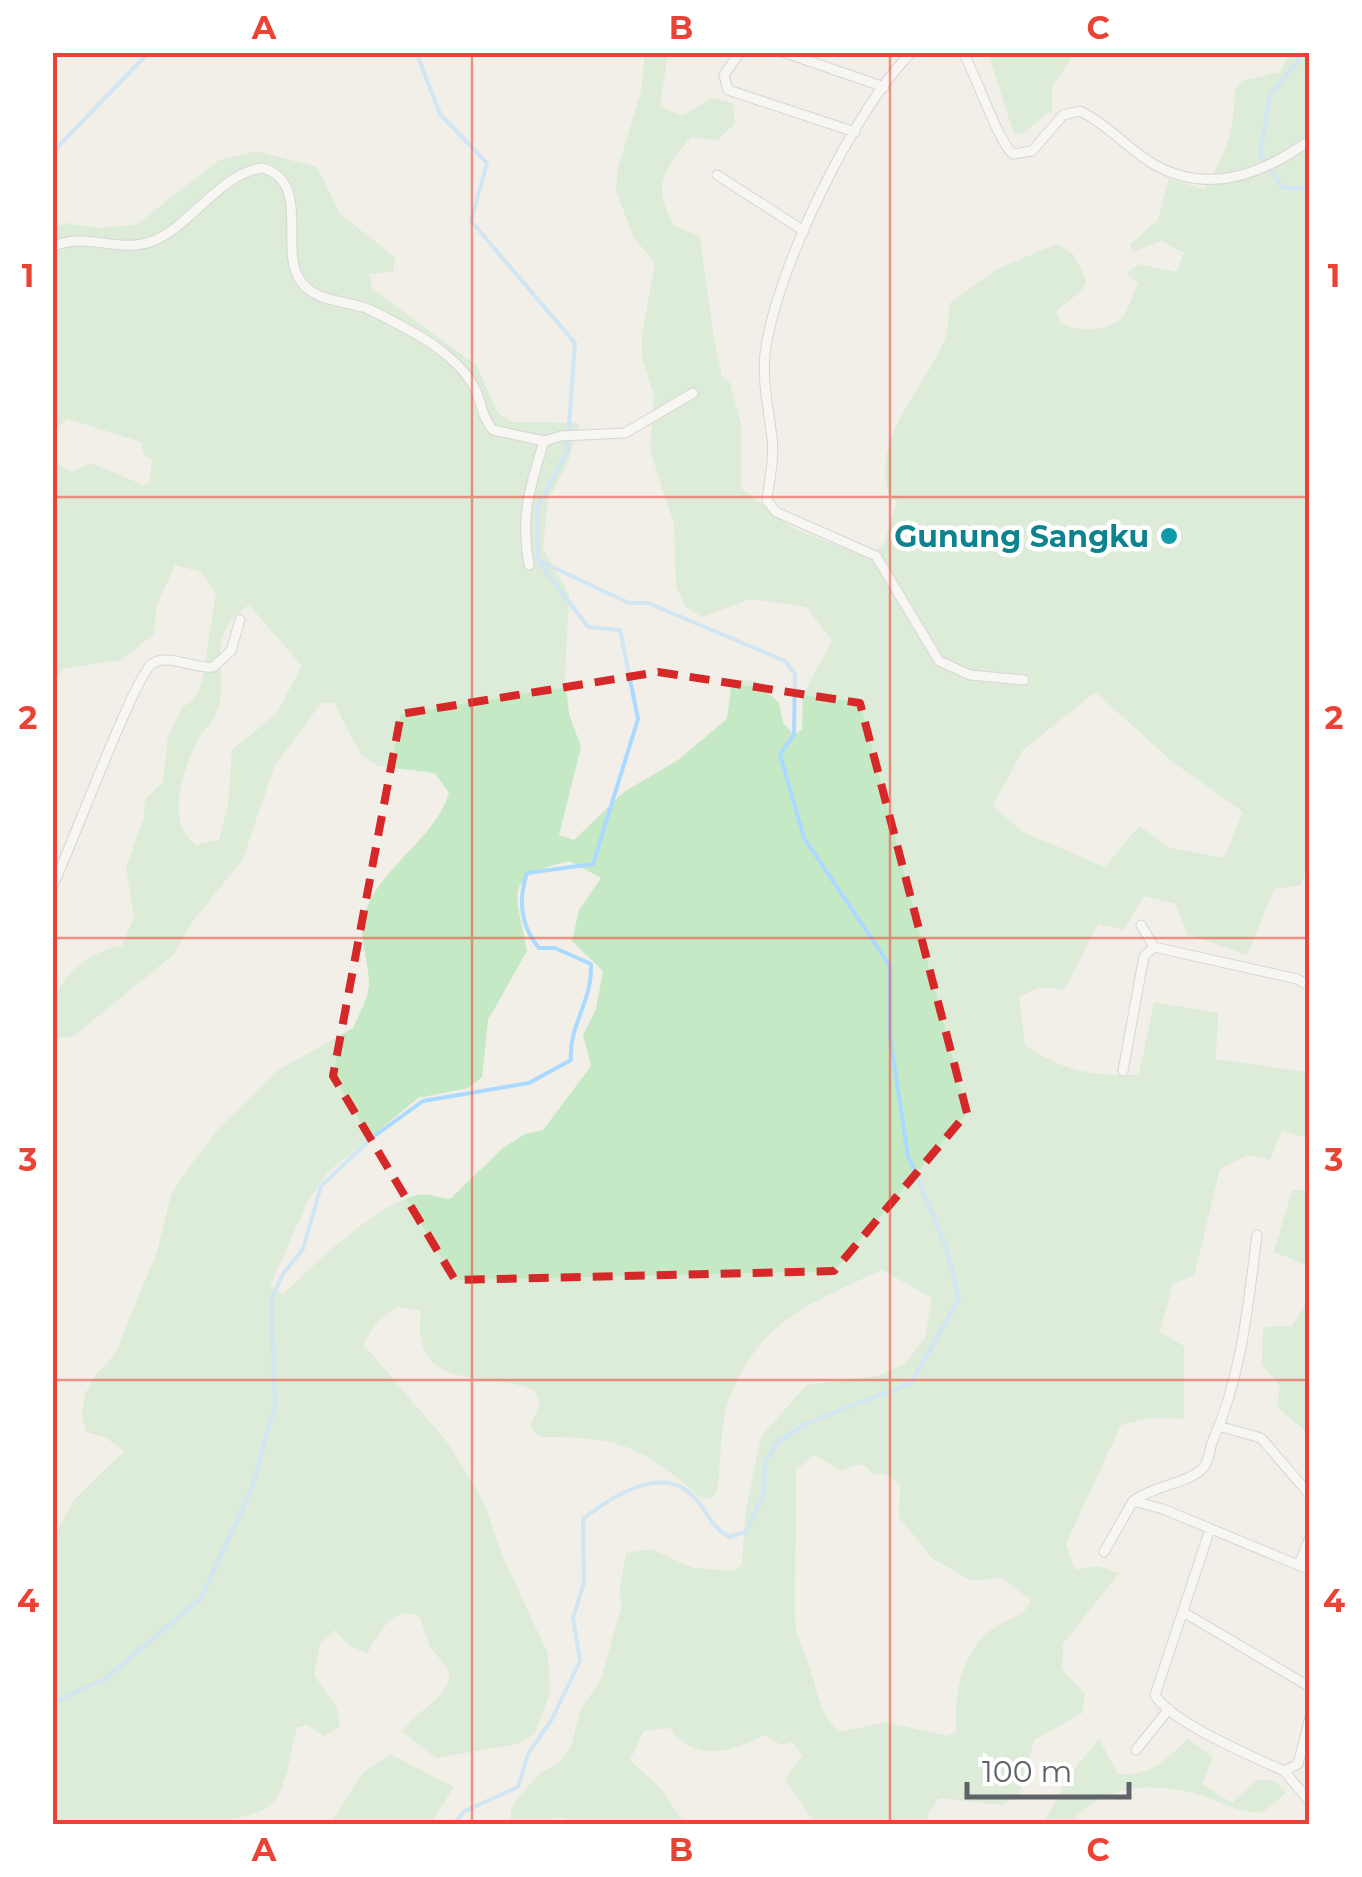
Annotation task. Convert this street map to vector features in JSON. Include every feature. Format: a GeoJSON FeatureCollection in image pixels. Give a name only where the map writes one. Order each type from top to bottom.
{"type":"FeatureCollection","features":[{"type":"Feature","properties":{"kind":"street"},"geometry":{"type":"LineString","coordinates":[[740,52],[724,75],[728,90],[855,132]]}},
{"type":"Feature","properties":{"kind":"street"},"geometry":{"type":"LineString","coordinates":[[783,52],[884,86]]}},
{"type":"Feature","properties":{"kind":"street"},"geometry":{"type":"LineString","coordinates":[[912,52],[884,86],[855,132],[804,231],[765,355],[765,395],[773,440],[769,506],[876,556],[938,661],[970,675],[1024,680]]}},
{"type":"Feature","properties":{"kind":"street"},"geometry":{"type":"LineString","coordinates":[[963,52],[988,98],[1000,140],[1014,154],[1032,151],[1063,115],[1080,111],[1104,123],[1149,161],[1178,176],[1200,180],[1256,173],[1278,164],[1310,140]]}},
{"type":"Feature","properties":{"kind":"street"},"geometry":{"type":"LineString","coordinates":[[52,247],[90,239],[110,244],[154,241],[245,173],[268,168],[288,191],[295,267],[307,288],[324,298],[365,308],[412,331],[468,377],[493,430],[544,441],[561,436],[625,432],[693,393]]}},
{"type":"Feature","properties":{"kind":"street"},"geometry":{"type":"LineString","coordinates":[[717,175],[804,231]]}},
{"type":"Feature","properties":{"kind":"street"},"geometry":{"type":"LineString","coordinates":[[529,565],[523,534],[525,507],[544,441]]}},
{"type":"Feature","properties":{"kind":"street"},"geometry":{"type":"LineString","coordinates":[[53,885],[138,678],[154,663],[166,660],[213,667],[231,651],[240,620]]}},
{"type":"Feature","properties":{"kind":"street"},"geometry":{"type":"LineString","coordinates":[[1141,925],[1154,947],[1297,979],[1310,986]]}},
{"type":"Feature","properties":{"kind":"street"},"geometry":{"type":"LineString","coordinates":[[1124,1071],[1144,956],[1154,947]]}},
{"type":"Feature","properties":{"kind":"street"},"geometry":{"type":"LineString","coordinates":[[1104,1552],[1118,1520],[1132,1502],[1149,1489],[1201,1470],[1222,1427],[1244,1337],[1257,1235]]}},
{"type":"Feature","properties":{"kind":"street"},"geometry":{"type":"LineString","coordinates":[[1222,1427],[1261,1438],[1310,1495]]}},
{"type":"Feature","properties":{"kind":"street"},"geometry":{"type":"LineString","coordinates":[[1132,1502],[1310,1570]]}},
{"type":"Feature","properties":{"kind":"street"},"geometry":{"type":"LineString","coordinates":[[1210,1529],[1155,1695],[1168,1709],[1284,1771],[1310,1802]]}},
{"type":"Feature","properties":{"kind":"street"},"geometry":{"type":"LineString","coordinates":[[1298,1565],[1310,1536]]}},
{"type":"Feature","properties":{"kind":"street"},"geometry":{"type":"LineString","coordinates":[[1183,1612],[1310,1687]]}},
{"type":"Feature","properties":{"kind":"street"},"geometry":{"type":"LineString","coordinates":[[1136,1750],[1168,1709]]}},
{"type":"Feature","properties":{"kind":"street"},"geometry":{"type":"LineString","coordinates":[[1284,1771],[1298,1764],[1310,1717]]}},
{"type":"Feature","properties":{"kind":"highlighted area"},"geometry":{"type":"Polygon","coordinates":[[[658,672],[860,703],[967,1113],[834,1271],[455,1280],[333,1076],[401,714],[658,672]]]}},
{"type":"Feature","properties":{"kind":"green space"},"geometry":{"type":"Polygon","coordinates":[[[645,53],[668,53],[660,106],[683,116],[711,98],[733,103],[735,124],[717,140],[691,137],[668,168],[662,188],[674,225],[700,237],[722,376],[730,383],[741,424],[741,488],[794,529],[859,554],[883,547],[897,501],[891,500],[886,457],[901,417],[944,341],[950,303],[997,269],[1057,244],[1074,255],[1086,280],[1083,289],[1056,312],[1060,322],[1093,329],[1118,321],[1138,284],[1126,273],[1140,264],[1176,272],[1184,253],[1161,241],[1133,252],[1130,244],[1158,220],[1169,179],[1204,189],[1228,142],[1235,91],[1242,81],[1280,72],[1289,53],[1309,53],[1309,861],[1301,885],[1274,889],[1247,955],[1187,934],[1176,904],[1144,896],[1124,930],[1098,924],[1064,990],[1040,987],[1019,997],[1025,1045],[1053,1062],[1079,1070],[1139,1075],[1154,1002],[1218,1013],[1216,1059],[1307,1072],[1309,1057],[1309,1139],[1282,1130],[1270,1160],[1248,1155],[1220,1169],[1194,1276],[1173,1283],[1160,1332],[1184,1346],[1184,1419],[1151,1418],[1121,1425],[1066,1544],[1075,1570],[1098,1566],[1119,1573],[1063,1644],[1062,1669],[1085,1694],[1082,1713],[1034,1740],[1018,1796],[1001,1805],[939,1798],[927,1815],[928,1824],[815,1824],[785,1779],[803,1755],[792,1742],[781,1745],[765,1735],[727,1750],[703,1751],[680,1740],[670,1728],[644,1731],[630,1760],[661,1789],[685,1824],[581,1824],[559,1817],[533,1824],[511,1824],[511,1808],[519,1796],[542,1772],[560,1762],[571,1746],[581,1708],[600,1682],[622,1604],[619,1594],[626,1553],[651,1549],[693,1568],[735,1571],[742,1564],[746,1509],[761,1436],[807,1385],[878,1376],[905,1363],[925,1338],[932,1298],[882,1270],[810,1304],[772,1332],[756,1350],[741,1372],[726,1409],[717,1490],[712,1498],[702,1499],[663,1467],[628,1448],[590,1439],[539,1437],[530,1427],[540,1403],[534,1390],[440,1368],[428,1356],[421,1338],[421,1311],[397,1306],[378,1321],[363,1344],[447,1442],[484,1502],[502,1555],[548,1654],[550,1692],[535,1733],[518,1744],[436,1758],[403,1732],[443,1691],[450,1672],[429,1645],[420,1617],[402,1614],[388,1622],[367,1653],[348,1645],[335,1630],[320,1644],[314,1675],[337,1707],[340,1726],[324,1736],[307,1725],[297,1727],[283,1785],[274,1801],[259,1811],[204,1823],[53,1824],[53,1539],[74,1500],[124,1451],[105,1437],[86,1432],[82,1414],[85,1394],[115,1354],[157,1252],[171,1195],[181,1178],[217,1130],[280,1069],[353,1028],[369,989],[362,936],[367,907],[386,877],[433,824],[449,793],[435,773],[378,766],[361,755],[334,703],[321,703],[274,767],[243,859],[193,921],[173,955],[74,1036],[53,1039],[53,1006],[62,985],[89,958],[122,946],[134,917],[126,868],[144,817],[145,800],[163,782],[168,736],[182,708],[195,698],[202,682],[216,593],[201,572],[175,565],[156,607],[154,634],[121,660],[62,669],[53,687],[53,461],[72,472],[90,463],[144,485],[149,482],[152,460],[144,455],[141,442],[68,419],[53,430],[53,228],[65,223],[97,228],[136,225],[219,160],[256,151],[317,167],[340,214],[395,257],[393,272],[369,274],[372,288],[477,366],[498,413],[513,422],[579,423],[567,465],[548,499],[543,549],[569,594],[565,678],[569,714],[581,747],[559,835],[574,840],[624,792],[678,760],[727,719],[732,680],[756,681],[779,703],[783,723],[794,735],[802,730],[803,695],[832,640],[806,607],[751,599],[701,617],[685,606],[676,586],[674,524],[650,450],[654,397],[642,356],[655,263],[634,238],[616,191],[618,168],[641,91],[645,53]],[[249,605],[234,618],[221,645],[219,702],[213,721],[194,748],[180,793],[180,822],[196,845],[219,840],[228,805],[232,750],[276,714],[302,666],[249,605]],[[1095,692],[1022,751],[993,806],[1023,832],[1105,867],[1139,826],[1170,848],[1224,858],[1243,812],[1174,763],[1095,692]],[[570,861],[547,867],[523,881],[518,890],[527,951],[488,1020],[482,1077],[468,1088],[418,1098],[327,1173],[307,1203],[270,1286],[283,1295],[346,1237],[384,1210],[418,1195],[450,1199],[503,1148],[525,1134],[543,1130],[591,1066],[583,1035],[596,1009],[603,971],[572,941],[579,910],[601,878],[570,861]],[[814,1455],[796,1470],[796,1626],[826,1714],[841,1732],[885,1722],[947,1736],[956,1732],[956,1703],[967,1660],[984,1636],[1020,1614],[1031,1600],[1003,1578],[971,1580],[932,1558],[899,1517],[900,1485],[884,1473],[874,1475],[863,1464],[840,1470],[814,1455]]]}},
{"type":"Feature","properties":{"kind":"green space"},"geometry":{"type":"Polygon","coordinates":[[[988,53],[1075,53],[1052,87],[1052,110],[1022,134],[1014,134],[988,53]]]}},
{"type":"Feature","properties":{"kind":"green space"},"geometry":{"type":"Polygon","coordinates":[[[1292,1190],[1309,1191],[1309,1266],[1274,1252],[1292,1190]]]}},
{"type":"Feature","properties":{"kind":"green space"},"geometry":{"type":"Polygon","coordinates":[[[1309,1299],[1309,1434],[1277,1407],[1280,1386],[1262,1365],[1263,1327],[1292,1326],[1309,1299]]]}},
{"type":"Feature","properties":{"kind":"green space"},"geometry":{"type":"Polygon","coordinates":[[[1099,1739],[1118,1774],[1149,1770],[1188,1739],[1213,1757],[1202,1784],[1232,1803],[1258,1779],[1275,1781],[1286,1793],[1261,1813],[1176,1789],[1126,1790],[1096,1801],[1070,1824],[1043,1824],[1069,1776],[1099,1739]]]}},
{"type":"Feature","properties":{"kind":"green space"},"geometry":{"type":"Polygon","coordinates":[[[390,1754],[454,1787],[430,1824],[330,1824],[362,1774],[390,1754]]]}},
{"type":"Feature","properties":{"kind":"waterway"},"geometry":{"type":"LineString","coordinates":[[52,153],[149,52]]}},
{"type":"Feature","properties":{"kind":"waterway"},"geometry":{"type":"LineString","coordinates":[[52,1703],[105,1679],[201,1598],[252,1488],[275,1405],[271,1300],[283,1274],[303,1249],[321,1186],[373,1137],[423,1101],[529,1083],[571,1060],[573,1036],[591,977],[591,964],[555,948],[539,948],[524,921],[522,903],[527,873],[593,864],[638,719],[620,630],[588,627],[538,561],[538,506],[567,452],[575,343],[471,221],[487,163],[440,114],[416,52]]}},
{"type":"Feature","properties":{"kind":"waterway"},"geometry":{"type":"LineString","coordinates":[[1305,52],[1270,95],[1260,154],[1282,187],[1310,189]]}},
{"type":"Feature","properties":{"kind":"waterway"},"geometry":{"type":"LineString","coordinates":[[455,1824],[463,1812],[518,1787],[528,1754],[552,1719],[580,1661],[573,1618],[584,1582],[583,1519],[621,1494],[651,1483],[665,1483],[692,1495],[716,1527],[729,1537],[746,1532],[764,1494],[765,1462],[777,1443],[805,1424],[911,1383],[959,1299],[946,1247],[908,1156],[890,1037],[890,966],[804,838],[780,754],[794,735],[795,674],[785,661],[648,603],[629,603],[542,562]]}},
{"type":"Feature","properties":{"kind":"place","name":"Gunung Sangku"},"geometry":{"type":"Point","coordinates":[1169,536]}}]}
